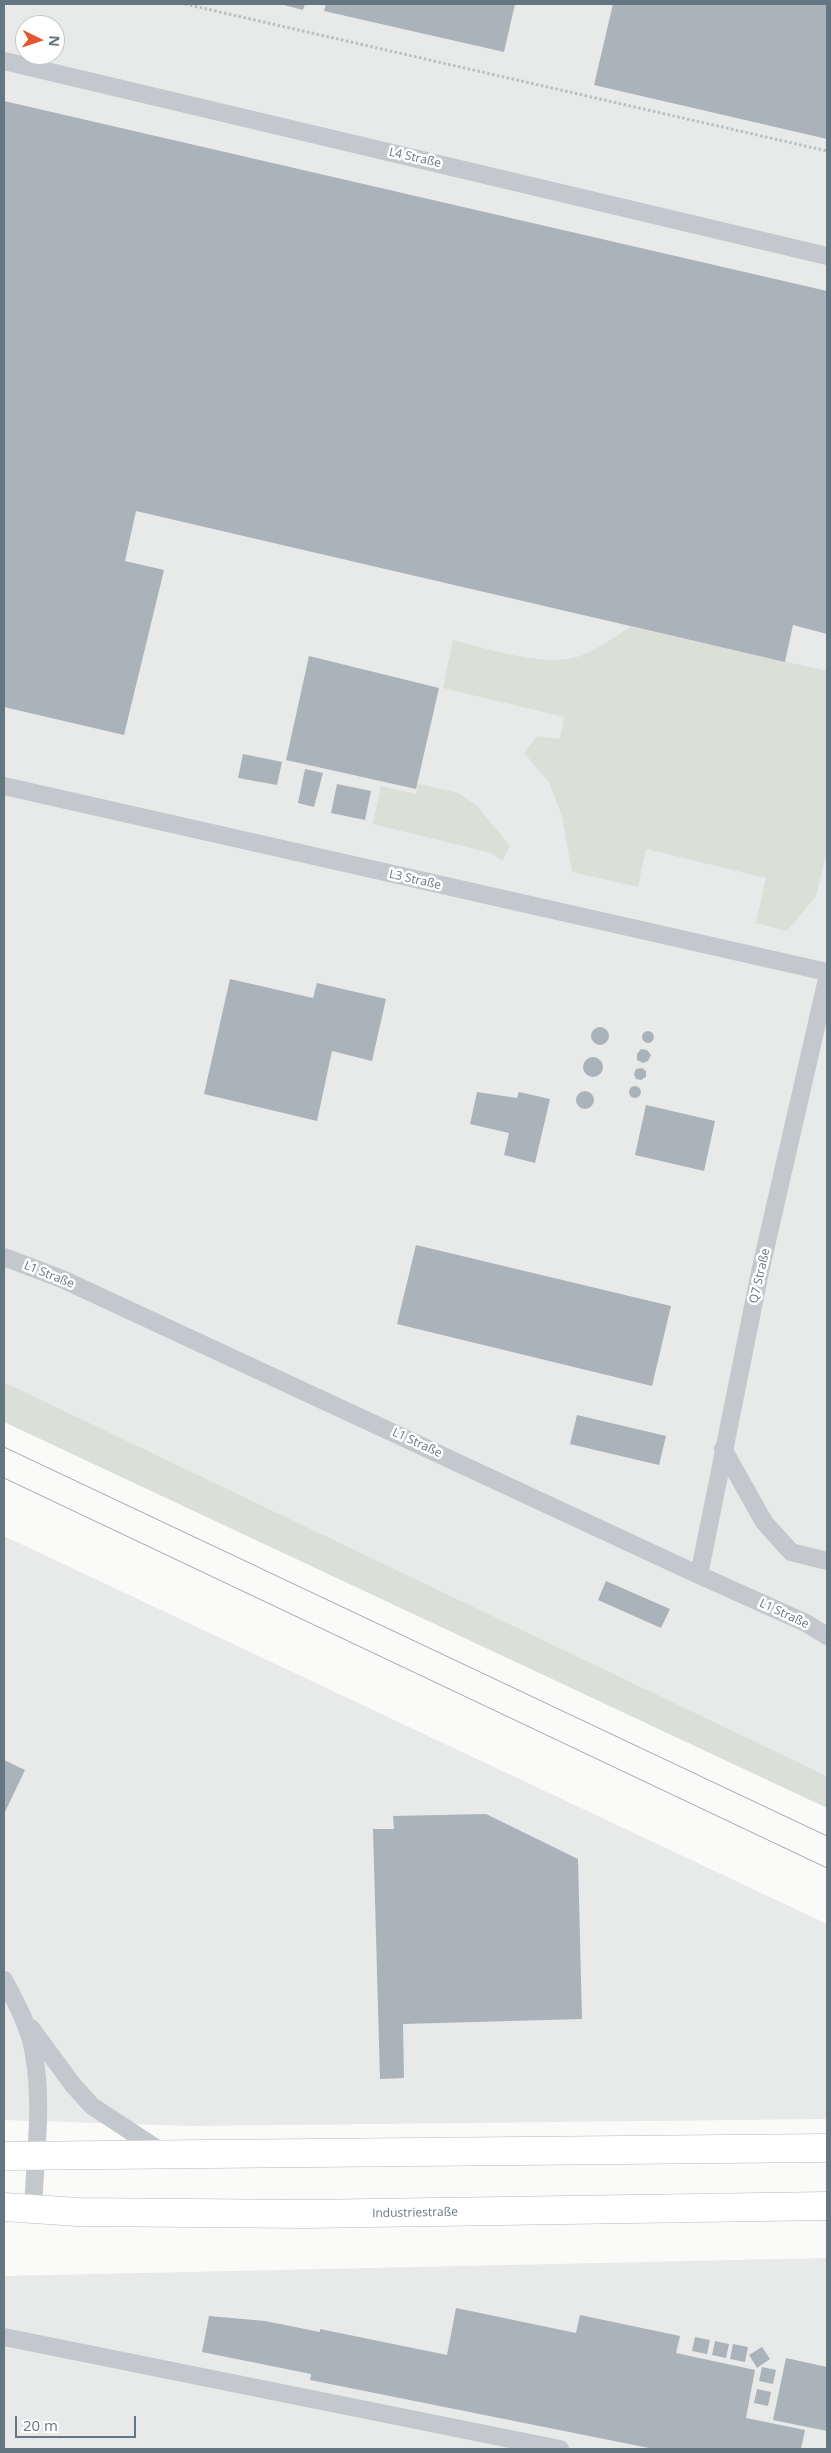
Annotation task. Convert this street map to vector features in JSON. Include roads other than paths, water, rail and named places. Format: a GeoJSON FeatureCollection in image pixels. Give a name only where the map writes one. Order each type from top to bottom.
{"type":"FeatureCollection","features":[{"type":"Feature","properties":{"kind":"main road"},"geometry":{"type":"LineString","coordinates":[[4,2156],[827,2148]]}},
{"type":"Feature","properties":{"kind":"main road","name":"Industriestraße"},"geometry":{"type":"LineString","coordinates":[[4,2207],[95,2212],[306,2214],[827,2206]]}},
{"type":"Feature","properties":{"kind":"lane","name":"L4 Straße"},"geometry":{"type":"LineString","coordinates":[[4,61],[827,256]]}},
{"type":"Feature","properties":{"kind":"lane","name":"L3 Straße"},"geometry":{"type":"LineString","coordinates":[[4,786],[827,972]]}},
{"type":"Feature","properties":{"kind":"lane","name":"Q7 Straße"},"geometry":{"type":"LineString","coordinates":[[699,1575],[760,1272],[827,978]]}},
{"type":"Feature","properties":{"kind":"lane","name":"L1 Straße"},"geometry":{"type":"LineString","coordinates":[[4,1256],[62,1279],[806,1623],[827,1636]]}},
{"type":"Feature","properties":{"kind":"lane"},"geometry":{"type":"LineString","coordinates":[[723,1449],[764,1522],[791,1552],[827,1561]]}},
{"type":"Feature","properties":{"kind":"lane"},"geometry":{"type":"LineString","coordinates":[[4,1980],[24,2017],[73,2085],[92,2106],[168,2155]]}},
{"type":"Feature","properties":{"kind":"lane"},"geometry":{"type":"LineString","coordinates":[[24,2017],[34,2054],[38,2105],[33,2209]]}},
{"type":"Feature","properties":{"kind":"lane"},"geometry":{"type":"LineString","coordinates":[[4,2337],[560,2449]]}},
{"type":"Feature","properties":{"kind":"tram line"},"geometry":{"type":"LineString","coordinates":[[4,1447],[827,1836]]}},
{"type":"Feature","properties":{"kind":"tram line"},"geometry":{"type":"LineString","coordinates":[[4,1478],[827,1868]]}}]}
